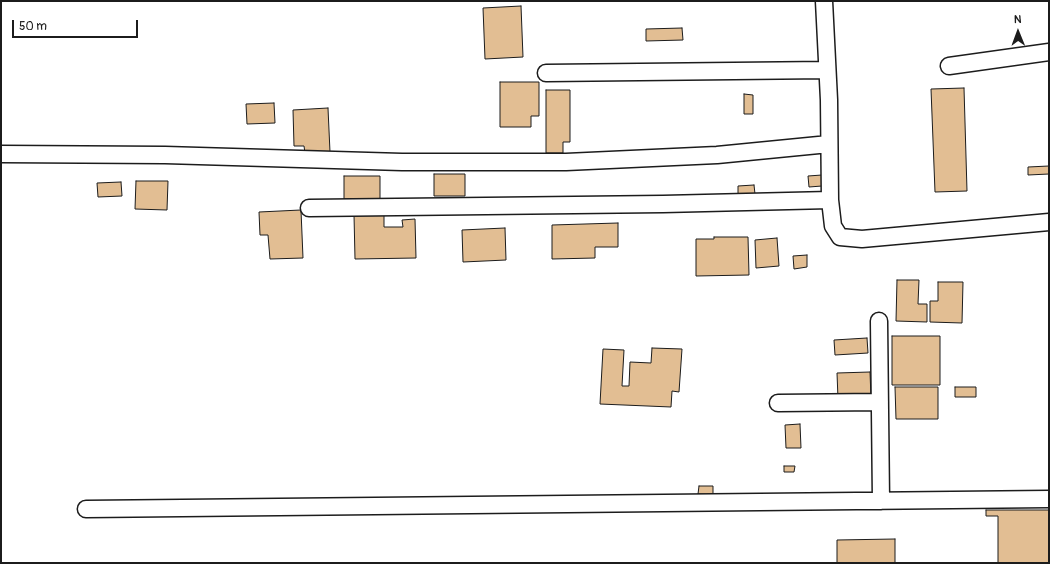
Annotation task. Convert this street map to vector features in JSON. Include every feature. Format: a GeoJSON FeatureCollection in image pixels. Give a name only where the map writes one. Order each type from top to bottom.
{"type":"FeatureCollection","features":[{"type":"Feature","properties":{"kind":"street"},"geometry":{"type":"LineString","coordinates":[[824,1],[830,200],[833,226],[840,237],[862,240],[1049,222]]}},
{"type":"Feature","properties":{"kind":"street"},"geometry":{"type":"LineString","coordinates":[[949,66],[1049,52]]}},
{"type":"Feature","properties":{"kind":"street"},"geometry":{"type":"LineString","coordinates":[[546,73],[827,70]]}},
{"type":"Feature","properties":{"kind":"street"},"geometry":{"type":"LineString","coordinates":[[1,154],[165,155],[402,162],[566,162],[717,155],[829,144]]}},
{"type":"Feature","properties":{"kind":"street"},"geometry":{"type":"LineString","coordinates":[[309,208],[663,204],[830,200]]}},
{"type":"Feature","properties":{"kind":"street"},"geometry":{"type":"LineString","coordinates":[[879,321],[881,501]]}},
{"type":"Feature","properties":{"kind":"street"},"geometry":{"type":"LineString","coordinates":[[778,403],[880,402]]}},
{"type":"Feature","properties":{"kind":"street"},"geometry":{"type":"LineString","coordinates":[[86,509],[1049,500]]}},
{"type":"Feature","properties":{"kind":"building"},"geometry":{"type":"Polygon","coordinates":[[[521,6],[523,57],[485,59],[483,8],[521,6]]]}},
{"type":"Feature","properties":{"kind":"building"},"geometry":{"type":"Polygon","coordinates":[[[682,28],[683,40],[646,41],[646,29],[682,28]]]}},
{"type":"Feature","properties":{"kind":"building"},"geometry":{"type":"Polygon","coordinates":[[[500,82],[539,82],[539,116],[531,116],[531,127],[500,127],[500,82]]]}},
{"type":"Feature","properties":{"kind":"building"},"geometry":{"type":"Polygon","coordinates":[[[964,88],[967,191],[935,192],[931,89],[964,88]]]}},
{"type":"Feature","properties":{"kind":"building"},"geometry":{"type":"Polygon","coordinates":[[[546,90],[570,90],[570,142],[563,142],[563,153],[546,153],[546,90]]]}},
{"type":"Feature","properties":{"kind":"building"},"geometry":{"type":"Polygon","coordinates":[[[744,94],[753,95],[753,114],[744,114],[744,94]]]}},
{"type":"Feature","properties":{"kind":"building"},"geometry":{"type":"Polygon","coordinates":[[[274,103],[275,123],[247,124],[246,104],[274,103]]]}},
{"type":"Feature","properties":{"kind":"building"},"geometry":{"type":"Polygon","coordinates":[[[328,108],[330,152],[305,153],[304,146],[294,146],[293,110],[328,108]]]}},
{"type":"Feature","properties":{"kind":"building"},"geometry":{"type":"Polygon","coordinates":[[[1049,166],[1049,174],[1028,175],[1028,167],[1049,166]]]}},
{"type":"Feature","properties":{"kind":"building"},"geometry":{"type":"Polygon","coordinates":[[[434,174],[465,174],[465,196],[434,196],[434,174]]]}},
{"type":"Feature","properties":{"kind":"building"},"geometry":{"type":"Polygon","coordinates":[[[822,175],[822,186],[809,187],[808,176],[822,175]]]}},
{"type":"Feature","properties":{"kind":"building"},"geometry":{"type":"Polygon","coordinates":[[[344,176],[380,176],[380,199],[344,199],[344,176]]]}},
{"type":"Feature","properties":{"kind":"building"},"geometry":{"type":"Polygon","coordinates":[[[136,181],[168,181],[167,210],[135,209],[136,181]]]}},
{"type":"Feature","properties":{"kind":"building"},"geometry":{"type":"Polygon","coordinates":[[[121,182],[122,196],[98,197],[97,183],[121,182]]]}},
{"type":"Feature","properties":{"kind":"building"},"geometry":{"type":"Polygon","coordinates":[[[754,185],[755,194],[738,195],[738,186],[754,185]]]}},
{"type":"Feature","properties":{"kind":"building"},"geometry":{"type":"Polygon","coordinates":[[[301,210],[303,258],[270,259],[268,235],[260,235],[259,212],[301,210]]]}},
{"type":"Feature","properties":{"kind":"building"},"geometry":{"type":"Polygon","coordinates":[[[384,214],[384,227],[403,227],[402,220],[415,219],[416,258],[355,259],[354,215],[384,214]]]}},
{"type":"Feature","properties":{"kind":"building"},"geometry":{"type":"Polygon","coordinates":[[[618,223],[618,247],[595,247],[595,258],[552,259],[552,225],[618,223]]]}},
{"type":"Feature","properties":{"kind":"building"},"geometry":{"type":"Polygon","coordinates":[[[505,228],[506,260],[463,262],[462,230],[505,228]]]}},
{"type":"Feature","properties":{"kind":"building"},"geometry":{"type":"Polygon","coordinates":[[[714,237],[748,237],[749,275],[696,276],[696,239],[714,239],[714,237]]]}},
{"type":"Feature","properties":{"kind":"building"},"geometry":{"type":"Polygon","coordinates":[[[777,238],[779,266],[756,268],[755,240],[777,238]]]}},
{"type":"Feature","properties":{"kind":"building"},"geometry":{"type":"Polygon","coordinates":[[[807,255],[807,267],[794,269],[793,256],[807,255]]]}},
{"type":"Feature","properties":{"kind":"building"},"geometry":{"type":"Polygon","coordinates":[[[897,280],[919,280],[918,304],[927,304],[927,322],[896,321],[897,280]]]}},
{"type":"Feature","properties":{"kind":"building"},"geometry":{"type":"Polygon","coordinates":[[[938,282],[963,282],[962,323],[930,322],[930,301],[938,301],[938,282]]]}},
{"type":"Feature","properties":{"kind":"building"},"geometry":{"type":"Polygon","coordinates":[[[892,336],[940,336],[940,385],[892,385],[892,336]]]}},
{"type":"Feature","properties":{"kind":"building"},"geometry":{"type":"Polygon","coordinates":[[[867,338],[868,353],[835,355],[834,340],[867,338]]]}},
{"type":"Feature","properties":{"kind":"building"},"geometry":{"type":"Polygon","coordinates":[[[652,348],[682,349],[679,392],[672,391],[671,407],[600,404],[603,349],[624,350],[622,386],[629,386],[630,362],[651,363],[652,348]]]}},
{"type":"Feature","properties":{"kind":"building"},"geometry":{"type":"Polygon","coordinates":[[[870,372],[871,398],[838,399],[837,373],[870,372]]]}},
{"type":"Feature","properties":{"kind":"building"},"geometry":{"type":"Polygon","coordinates":[[[895,387],[938,387],[938,419],[896,419],[895,387]]]}},
{"type":"Feature","properties":{"kind":"building"},"geometry":{"type":"Polygon","coordinates":[[[955,387],[976,387],[976,397],[955,397],[955,387]]]}},
{"type":"Feature","properties":{"kind":"building"},"geometry":{"type":"Polygon","coordinates":[[[800,424],[801,448],[786,448],[785,425],[800,424]]]}},
{"type":"Feature","properties":{"kind":"building"},"geometry":{"type":"Polygon","coordinates":[[[784,466],[795,466],[794,472],[784,472],[784,466]]]}},
{"type":"Feature","properties":{"kind":"building"},"geometry":{"type":"Polygon","coordinates":[[[699,486],[713,486],[713,495],[698,494],[699,486]]]}},
{"type":"Feature","properties":{"kind":"building"},"geometry":{"type":"Polygon","coordinates":[[[986,510],[1049,510],[1049,563],[998,563],[998,516],[986,516],[986,510]]]}},
{"type":"Feature","properties":{"kind":"building"},"geometry":{"type":"Polygon","coordinates":[[[895,539],[895,563],[837,563],[837,540],[895,539]]]}}]}
